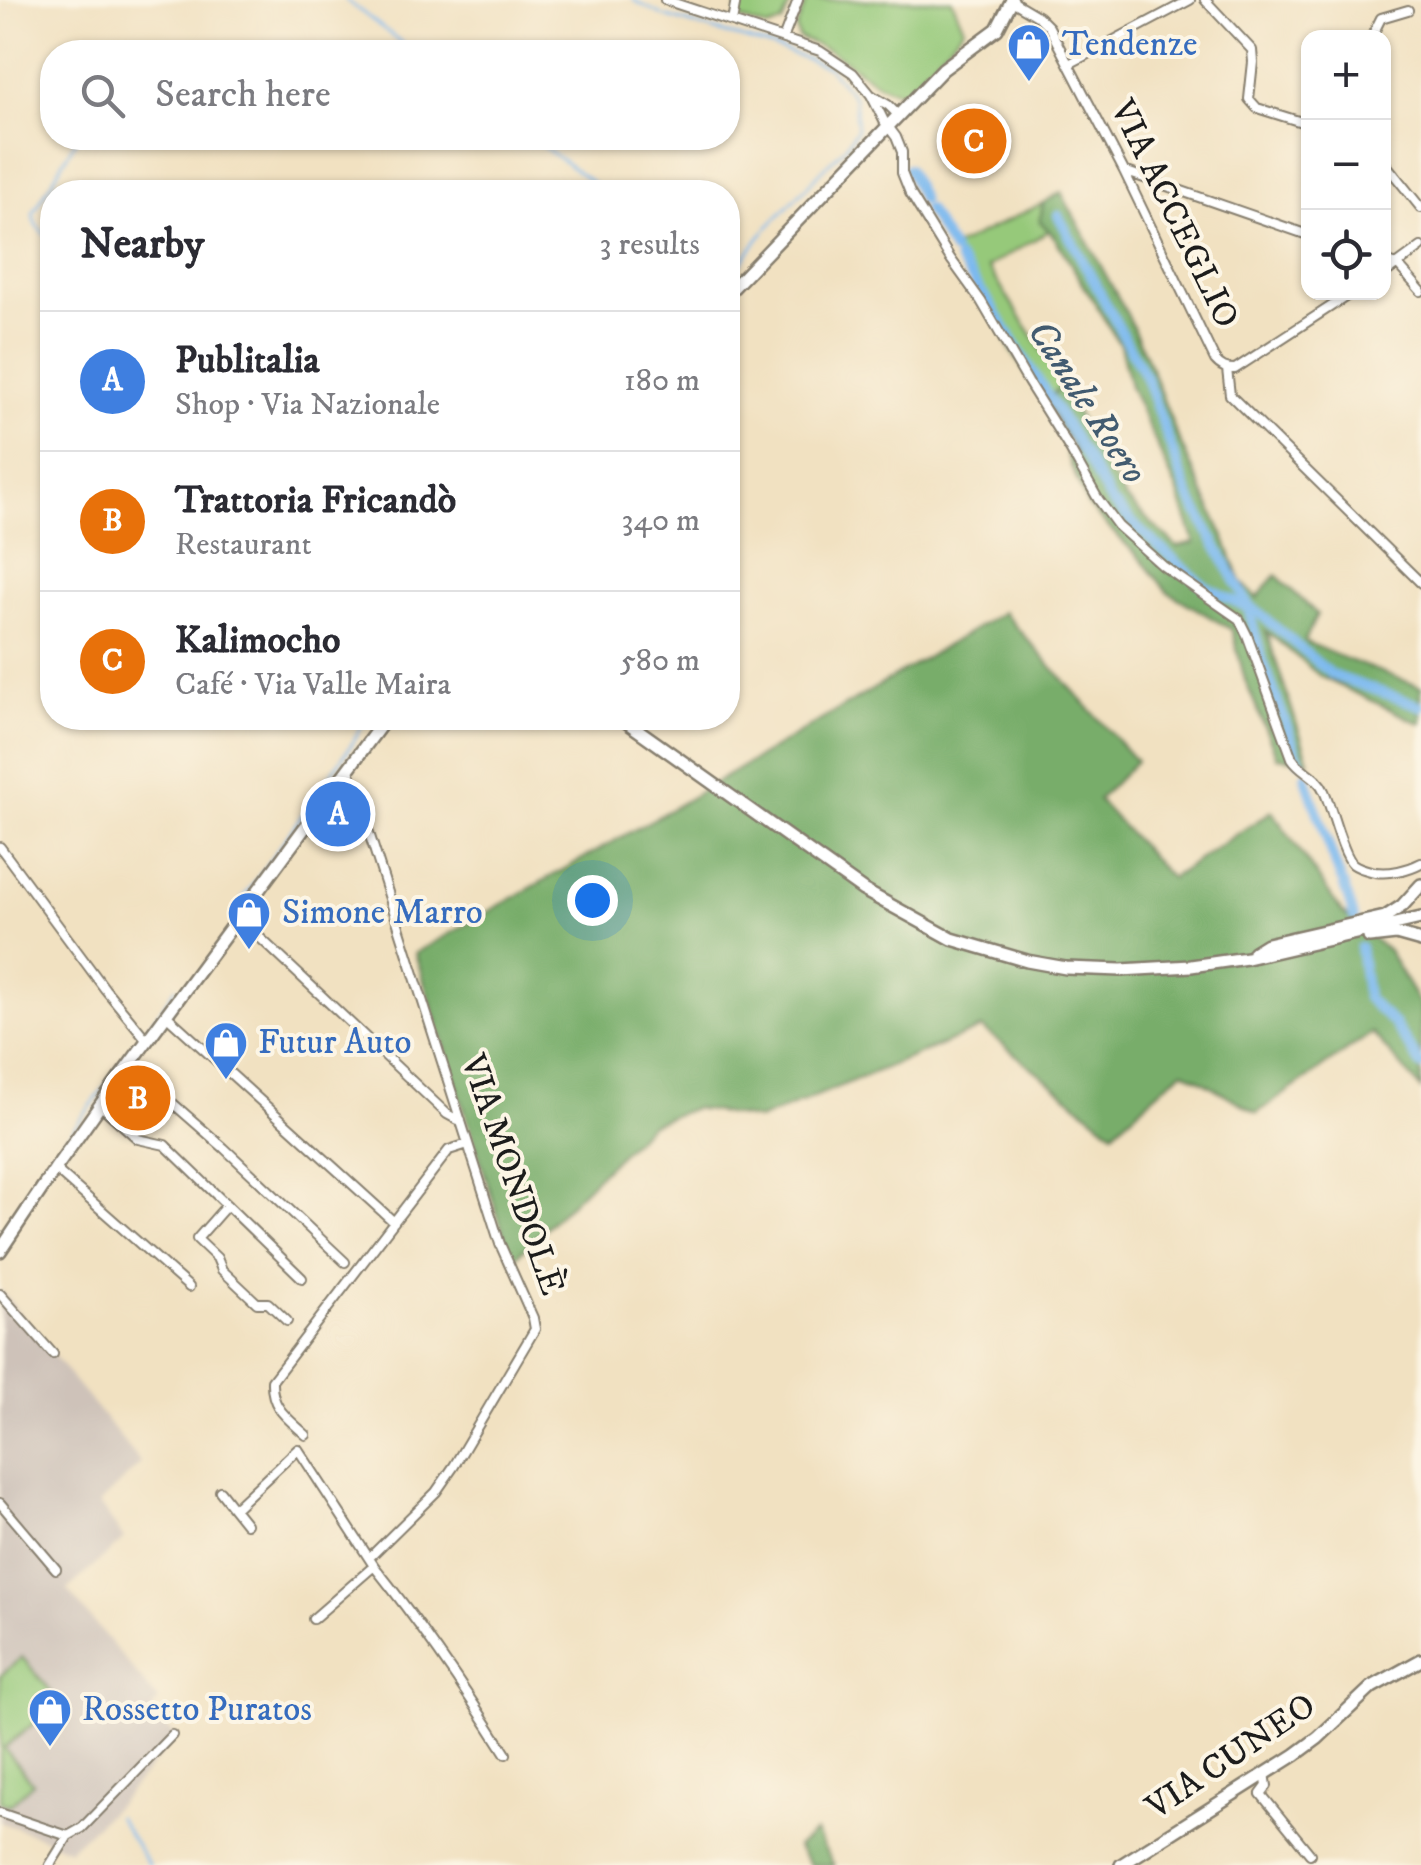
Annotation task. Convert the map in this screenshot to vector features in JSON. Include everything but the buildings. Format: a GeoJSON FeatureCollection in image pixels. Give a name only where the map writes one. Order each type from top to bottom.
{"type":"FeatureCollection","features":[{"type":"Feature","properties":{"kind":"main road"},"geometry":{"type":"LineString","coordinates":[[740,280],[954,60],[997,29],[1012,0]]}},
{"type":"Feature","properties":{"kind":"main road"},"geometry":{"type":"LineString","coordinates":[[0,1251],[147,1040],[377,730]]}},
{"type":"Feature","properties":{"kind":"main road"},"geometry":{"type":"LineString","coordinates":[[638,730],[864,890],[952,939],[1027,961],[1066,968],[1191,966],[1246,958],[1421,918]]}},
{"type":"Feature","properties":{"kind":"main road"},"geometry":{"type":"LineString","coordinates":[[1246,958],[1267,944],[1384,917],[1402,906],[1421,885]]}},
{"type":"Feature","properties":{"kind":"main road"},"geometry":{"type":"LineString","coordinates":[[1246,958],[1270,958],[1385,934],[1421,941]]}},
{"type":"Feature","properties":{"kind":"main road","name":"VIA CUNEO"},"geometry":{"type":"LineString","coordinates":[[1120,1865],[1318,1738],[1372,1687],[1421,1660]]}},
{"type":"Feature","properties":{"kind":"street"},"geometry":{"type":"LineString","coordinates":[[665,0],[820,51],[854,73],[896,137],[910,194],[981,302],[1098,499],[1118,526],[1163,566],[1239,619],[1248,634],[1292,758],[1323,788],[1350,862],[1364,870],[1384,873],[1421,863]]}},
{"type":"Feature","properties":{"kind":"street"},"geometry":{"type":"LineString","coordinates":[[732,22],[736,0]]}},
{"type":"Feature","properties":{"kind":"street"},"geometry":{"type":"LineString","coordinates":[[782,39],[798,0]]}},
{"type":"Feature","properties":{"kind":"street","name":"VIA ACCEGLIO"},"geometry":{"type":"LineString","coordinates":[[1012,0],[1049,27],[1215,360],[1227,369],[1230,395],[1421,584]]}},
{"type":"Feature","properties":{"kind":"street"},"geometry":{"type":"LineString","coordinates":[[1069,64],[1190,0]]}},
{"type":"Feature","properties":{"kind":"street"},"geometry":{"type":"LineString","coordinates":[[1206,0],[1252,50],[1249,99],[1257,108],[1301,122]]}},
{"type":"Feature","properties":{"kind":"street"},"geometry":{"type":"LineString","coordinates":[[1374,30],[1381,18],[1408,10]]}},
{"type":"Feature","properties":{"kind":"street"},"geometry":{"type":"LineString","coordinates":[[870,96],[888,105],[898,116]]}},
{"type":"Feature","properties":{"kind":"street"},"geometry":{"type":"LineString","coordinates":[[1124,171],[1301,233]]}},
{"type":"Feature","properties":{"kind":"street"},"geometry":{"type":"LineString","coordinates":[[1391,171],[1421,208]]}},
{"type":"Feature","properties":{"kind":"street"},"geometry":{"type":"LineString","coordinates":[[1391,270],[1421,247]]}},
{"type":"Feature","properties":{"kind":"street"},"geometry":{"type":"LineString","coordinates":[[1391,263],[1398,265],[1421,291]]}},
{"type":"Feature","properties":{"kind":"street"},"geometry":{"type":"LineString","coordinates":[[1227,369],[1235,369],[1341,300]]}},
{"type":"Feature","properties":{"kind":"street","name":"VIA MONDOLÈ"},"geometry":{"type":"LineString","coordinates":[[313,1620],[436,1492],[536,1329],[500,1244],[350,765]]}},
{"type":"Feature","properties":{"kind":"street"},"geometry":{"type":"LineString","coordinates":[[0,847],[147,1040]]}},
{"type":"Feature","properties":{"kind":"street"},"geometry":{"type":"LineString","coordinates":[[238,917],[448,1114],[461,1120]]}},
{"type":"Feature","properties":{"kind":"street"},"geometry":{"type":"LineString","coordinates":[[166,1015],[394,1222]]}},
{"type":"Feature","properties":{"kind":"street"},"geometry":{"type":"LineString","coordinates":[[129,1065],[345,1262]]}},
{"type":"Feature","properties":{"kind":"street"},"geometry":{"type":"LineString","coordinates":[[100,1105],[138,1139],[165,1146],[302,1278]]}},
{"type":"Feature","properties":{"kind":"street"},"geometry":{"type":"LineString","coordinates":[[306,1435],[276,1406],[272,1381],[448,1150],[468,1144]]}},
{"type":"Feature","properties":{"kind":"street"},"geometry":{"type":"LineString","coordinates":[[54,1169],[189,1287]]}},
{"type":"Feature","properties":{"kind":"street"},"geometry":{"type":"LineString","coordinates":[[227,1205],[196,1240],[257,1303],[268,1303],[287,1321]]}},
{"type":"Feature","properties":{"kind":"street"},"geometry":{"type":"LineString","coordinates":[[0,1294],[53,1354]]}},
{"type":"Feature","properties":{"kind":"street"},"geometry":{"type":"LineString","coordinates":[[234,1509],[298,1449],[372,1562],[459,1679],[506,1754]]}},
{"type":"Feature","properties":{"kind":"street"},"geometry":{"type":"LineString","coordinates":[[220,1491],[246,1524]]}},
{"type":"Feature","properties":{"kind":"street"},"geometry":{"type":"LineString","coordinates":[[0,1503],[56,1569]]}},
{"type":"Feature","properties":{"kind":"street"},"geometry":{"type":"LineString","coordinates":[[50,1865],[68,1836],[82,1828],[172,1735]]}},
{"type":"Feature","properties":{"kind":"street"},"geometry":{"type":"LineString","coordinates":[[1261,1794],[1267,1786],[1265,1774]]}},
{"type":"Feature","properties":{"kind":"street"},"geometry":{"type":"LineString","coordinates":[[1243,1787],[1261,1794]]}},
{"type":"Feature","properties":{"kind":"street"},"geometry":{"type":"LineString","coordinates":[[1261,1794],[1310,1854]]}},
{"type":"Feature","properties":{"kind":"street"},"geometry":{"type":"LineString","coordinates":[[0,1813],[68,1836]]}},
{"type":"Feature","properties":{"kind":"shaded area"},"geometry":{"type":"Polygon","coordinates":[[[0,1289],[141,1463],[99,1504],[124,1539],[67,1590],[159,1701],[152,1708],[176,1738],[119,1803],[69,1850],[0,1822],[0,1802],[11,1805],[4,1748],[22,1657],[0,1676],[0,1289]]]}},
{"type":"Feature","properties":{"kind":"green space"},"geometry":{"type":"Polygon","coordinates":[[[742,0],[792,0],[782,23],[767,28],[737,18],[742,0]]]}},
{"type":"Feature","properties":{"kind":"green space"},"geometry":{"type":"Polygon","coordinates":[[[807,0],[952,0],[964,28],[905,92],[876,82],[831,52],[799,38],[796,28],[807,0]]]}},
{"type":"Feature","properties":{"kind":"green space"},"geometry":{"type":"Polygon","coordinates":[[[1061,192],[1127,314],[1241,582],[1257,598],[1276,575],[1317,614],[1305,641],[1421,687],[1421,724],[1321,677],[1266,631],[1309,761],[1277,757],[1245,680],[1232,630],[1168,592],[1087,504],[1066,453],[1075,452],[1045,403],[1063,383],[1089,440],[1126,499],[1177,547],[1195,543],[1177,490],[1130,386],[1120,345],[1055,238],[1040,221],[1043,203],[1061,192]]]}},
{"type":"Feature","properties":{"kind":"green space"},"geometry":{"type":"Polygon","coordinates":[[[1043,203],[1040,221],[1049,231],[988,267],[1063,383],[1045,403],[1012,352],[986,301],[950,249],[1043,203]]]}},
{"type":"Feature","properties":{"kind":"green space"},"geometry":{"type":"Polygon","coordinates":[[[1003,612],[1136,761],[1098,800],[1171,878],[1272,811],[1342,912],[1388,951],[1421,1006],[1421,1089],[1372,1033],[1257,1113],[1183,1070],[1113,1132],[982,1028],[758,1120],[694,1108],[650,1124],[512,1261],[415,953],[678,805],[1003,612]]]}},
{"type":"Feature","properties":{"kind":"green space"},"geometry":{"type":"Polygon","coordinates":[[[22,1657],[60,1702],[4,1748],[33,1783],[10,1805],[0,1802],[0,1676],[22,1657]]]}},
{"type":"Feature","properties":{"kind":"green space"},"geometry":{"type":"Polygon","coordinates":[[[815,1832],[834,1865],[810,1865],[797,1846],[815,1832]]]}},
{"type":"Feature","properties":{"kind":"waterway"},"geometry":{"type":"LineString","coordinates":[[346,0],[398,40]]}},
{"type":"Feature","properties":{"kind":"waterway"},"geometry":{"type":"LineString","coordinates":[[633,0],[664,16],[828,67],[854,97],[857,129],[846,146],[766,229],[740,264]]}},
{"type":"Feature","properties":{"kind":"waterway"},"geometry":{"type":"LineString","coordinates":[[53,180],[70,150]]}},
{"type":"Feature","properties":{"kind":"waterway"},"geometry":{"type":"LineString","coordinates":[[548,150],[589,180]]}},
{"type":"Feature","properties":{"kind":"waterway"},"geometry":{"type":"LineString","coordinates":[[908,169],[922,200]]}},
{"type":"Feature","properties":{"kind":"waterway"},"geometry":{"type":"LineString","coordinates":[[40,202],[33,214],[40,229]]}},
{"type":"Feature","properties":{"kind":"waterway"},"geometry":{"type":"LineString","coordinates":[[927,209],[953,251]]}},
{"type":"Feature","properties":{"kind":"waterway"},"geometry":{"type":"LineString","coordinates":[[1058,215],[1146,378],[1188,494],[1248,604],[1332,675],[1421,706]]}},
{"type":"Feature","properties":{"kind":"waterway","name":"Canale Roero"},"geometry":{"type":"LineString","coordinates":[[958,259],[991,305],[1111,501],[1206,587],[1248,608],[1299,760]]}},
{"type":"Feature","properties":{"kind":"waterway"},"geometry":{"type":"LineString","coordinates":[[242,900],[359,730]]}},
{"type":"Feature","properties":{"kind":"waterway","name":"Canale Roero"},"geometry":{"type":"LineString","coordinates":[[1305,776],[1340,878]]}},
{"type":"Feature","properties":{"kind":"waterway"},"geometry":{"type":"LineString","coordinates":[[1343,884],[1354,917]]}},
{"type":"Feature","properties":{"kind":"waterway","name":"Canale Roero"},"geometry":{"type":"LineString","coordinates":[[1360,947],[1367,998],[1394,1024],[1421,1065]]}},
{"type":"Feature","properties":{"kind":"waterway"},"geometry":{"type":"LineString","coordinates":[[147,1030],[176,988]]}},
{"type":"Feature","properties":{"kind":"waterway"},"geometry":{"type":"LineString","coordinates":[[0,1240],[62,1144],[137,1045]]}},
{"type":"Feature","properties":{"kind":"waterway"},"geometry":{"type":"LineString","coordinates":[[117,1816],[149,1865]]}},
{"type":"Feature","properties":{"kind":"place","name":"Tendenze"},"geometry":{"type":"Point","coordinates":[1029,83]}},
{"type":"Feature","properties":{"kind":"place","name":"Kalimocho"},"geometry":{"type":"Point","coordinates":[974,141]}},
{"type":"Feature","properties":{"kind":"place","name":"Publitalia"},"geometry":{"type":"Point","coordinates":[338,814]}},
{"type":"Feature","properties":{"kind":"place","name":"Simone Marro"},"geometry":{"type":"Point","coordinates":[249,951]}},
{"type":"Feature","properties":{"kind":"place","name":"Futur Auto"},"geometry":{"type":"Point","coordinates":[226,1081]}},
{"type":"Feature","properties":{"kind":"place","name":"Trattoria Fricandò"},"geometry":{"type":"Point","coordinates":[138,1098]}},
{"type":"Feature","properties":{"kind":"place","name":"Rossetto Puratos"},"geometry":{"type":"Point","coordinates":[50,1748]}}]}
